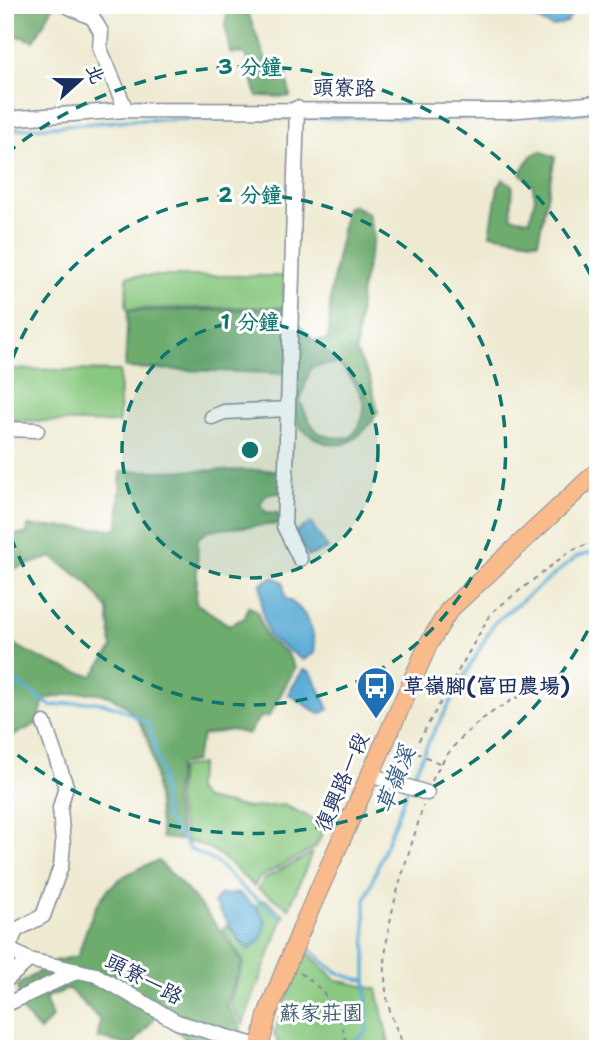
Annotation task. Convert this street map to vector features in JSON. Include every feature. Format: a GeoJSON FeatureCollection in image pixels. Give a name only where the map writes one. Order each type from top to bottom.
{"type":"FeatureCollection","features":[{"type":"Feature","properties":{"kind":"main road","name":"復興路一段"},"geometry":{"type":"LineString","coordinates":[[259,1048],[268,1012],[287,964],[429,643],[449,610],[598,471]]}},
{"type":"Feature","properties":{"kind":"street"},"geometry":{"type":"LineString","coordinates":[[65,5],[93,18],[101,32],[100,49],[125,110]]}},
{"type":"Feature","properties":{"kind":"street","name":"頭寮路"},"geometry":{"type":"LineString","coordinates":[[5,119],[125,110],[297,108],[509,111],[598,103]]}},
{"type":"Feature","properties":{"kind":"street"},"geometry":{"type":"LineString","coordinates":[[297,108],[284,526],[300,559]]}},
{"type":"Feature","properties":{"kind":"street"},"geometry":{"type":"LineString","coordinates":[[212,416],[224,412],[288,409]]}},
{"type":"Feature","properties":{"kind":"street"},"geometry":{"type":"LineString","coordinates":[[5,429],[37,430]]}},
{"type":"Feature","properties":{"kind":"street","name":"頭寮一路"},"geometry":{"type":"LineString","coordinates":[[44,723],[66,786],[60,808],[63,844],[61,866],[43,916],[16,930],[7,949],[29,960],[96,975],[177,1022],[259,1048]]}},
{"type":"Feature","properties":{"kind":"street"},"geometry":{"type":"LineString","coordinates":[[370,775],[427,793]]}},
{"type":"Feature","properties":{"kind":"street"},"geometry":{"type":"LineString","coordinates":[[5,981],[29,960]]}},
{"type":"Feature","properties":{"kind":"street"},"geometry":{"type":"LineString","coordinates":[[5,1004],[79,971]]}},
{"type":"Feature","properties":{"kind":"path"},"geometry":{"type":"LineString","coordinates":[[440,763],[413,751],[491,613],[570,551],[598,540]]}},
{"type":"Feature","properties":{"kind":"path"},"geometry":{"type":"LineString","coordinates":[[405,1049],[388,1004],[386,951],[391,918],[427,793],[440,763],[457,740],[482,718],[528,691],[561,677]]}},
{"type":"Feature","properties":{"kind":"path"},"geometry":{"type":"LineString","coordinates":[[287,964],[310,979],[332,1001],[348,1049]]}},
{"type":"Feature","properties":{"kind":"green space"},"geometry":{"type":"Polygon","coordinates":[[[5,5],[54,5],[34,41],[5,32],[5,5]]]}},
{"type":"Feature","properties":{"kind":"green space"},"geometry":{"type":"Polygon","coordinates":[[[229,5],[245,5],[267,63],[286,71],[290,97],[257,96],[245,54],[230,53],[225,24],[229,5]]]}},
{"type":"Feature","properties":{"kind":"green space"},"geometry":{"type":"Polygon","coordinates":[[[540,151],[555,157],[538,242],[490,234],[498,187],[503,179],[513,185],[511,217],[530,220],[535,197],[532,183],[520,173],[531,156],[540,151]]]}},
{"type":"Feature","properties":{"kind":"green space"},"geometry":{"type":"Polygon","coordinates":[[[352,205],[368,213],[374,237],[361,291],[356,352],[370,378],[378,412],[358,436],[351,441],[333,445],[302,429],[294,413],[293,374],[125,368],[128,311],[284,309],[313,340],[328,340],[331,292],[346,208],[352,205]],[[339,363],[311,367],[300,401],[313,426],[323,435],[351,437],[363,417],[362,398],[339,363]]]}},
{"type":"Feature","properties":{"kind":"green space"},"geometry":{"type":"Polygon","coordinates":[[[127,276],[284,276],[284,307],[126,309],[127,276]]]}},
{"type":"Feature","properties":{"kind":"green space"},"geometry":{"type":"Polygon","coordinates":[[[5,369],[120,371],[119,423],[5,420],[5,369]]]}},
{"type":"Feature","properties":{"kind":"green space"},"geometry":{"type":"Polygon","coordinates":[[[281,470],[280,493],[267,494],[260,504],[266,512],[279,513],[279,524],[210,530],[198,538],[196,603],[229,625],[245,618],[248,606],[257,611],[267,639],[287,653],[295,668],[269,716],[259,718],[248,734],[232,730],[203,735],[194,762],[179,765],[174,801],[183,840],[162,838],[152,755],[137,718],[123,704],[97,693],[44,699],[38,723],[5,740],[5,638],[47,661],[93,676],[112,648],[108,610],[88,583],[52,557],[17,568],[5,568],[5,534],[27,534],[28,526],[118,529],[121,471],[281,470]]]}},
{"type":"Feature","properties":{"kind":"green space"},"geometry":{"type":"Polygon","coordinates":[[[201,764],[195,789],[204,799],[248,808],[284,805],[326,825],[316,847],[259,878],[254,886],[215,852],[197,843],[187,842],[177,802],[180,768],[201,764]]]}},
{"type":"Feature","properties":{"kind":"green space"},"geometry":{"type":"Polygon","coordinates":[[[312,853],[289,908],[258,889],[264,879],[312,853]]]}},
{"type":"Feature","properties":{"kind":"green space"},"geometry":{"type":"Polygon","coordinates":[[[158,861],[203,908],[242,962],[226,1004],[241,1028],[237,1049],[194,1049],[174,1026],[157,1015],[132,1046],[98,1038],[100,1020],[69,989],[45,998],[52,1018],[40,1031],[23,1012],[17,986],[55,961],[78,956],[89,921],[112,885],[139,868],[158,861]]]}},
{"type":"Feature","properties":{"kind":"green space"},"geometry":{"type":"Polygon","coordinates":[[[259,900],[267,901],[284,915],[243,1024],[229,1003],[244,962],[223,929],[227,925],[248,950],[266,921],[257,908],[259,900]]]}},
{"type":"Feature","properties":{"kind":"green space","name":"蘇家莊園"},"geometry":{"type":"Polygon","coordinates":[[[304,949],[336,980],[377,989],[390,1049],[282,1049],[274,1034],[304,949]]]}},
{"type":"Feature","properties":{"kind":"water"},"geometry":{"type":"Polygon","coordinates":[[[529,5],[576,6],[567,22],[552,27],[535,18],[529,5]]]}},
{"type":"Feature","properties":{"kind":"water"},"geometry":{"type":"Polygon","coordinates":[[[311,523],[328,549],[308,556],[295,532],[311,523]]]}},
{"type":"Feature","properties":{"kind":"water"},"geometry":{"type":"Polygon","coordinates":[[[273,577],[283,582],[285,598],[299,608],[311,629],[315,653],[303,660],[269,637],[262,611],[261,583],[273,577]]]}},
{"type":"Feature","properties":{"kind":"water"},"geometry":{"type":"Polygon","coordinates":[[[303,670],[311,672],[329,709],[320,714],[288,694],[303,670]]]}},
{"type":"Feature","properties":{"kind":"water"},"geometry":{"type":"Polygon","coordinates":[[[238,893],[257,908],[266,921],[262,939],[248,950],[214,903],[219,895],[238,893]]]}},
{"type":"Feature","properties":{"kind":"waterway"},"geometry":{"type":"LineString","coordinates":[[540,115],[598,112]]}},
{"type":"Feature","properties":{"kind":"waterway"},"geometry":{"type":"LineString","coordinates":[[5,130],[134,120],[291,118]]}},
{"type":"Feature","properties":{"kind":"waterway"},"geometry":{"type":"LineString","coordinates":[[299,118],[491,118]]}},
{"type":"Feature","properties":{"kind":"waterway","name":"草嶺溪"},"geometry":{"type":"LineString","coordinates":[[410,783],[430,739],[494,623],[576,557],[598,550]]}},
{"type":"Feature","properties":{"kind":"waterway"},"geometry":{"type":"LineString","coordinates":[[5,675],[51,706],[81,702],[102,703],[149,724],[160,767],[165,816],[190,849],[216,862],[246,891],[282,918]]}},
{"type":"Feature","properties":{"kind":"waterway","name":"草嶺溪"},"geometry":{"type":"LineString","coordinates":[[314,1049],[355,1041],[367,1031],[365,900],[407,790]]}},
{"type":"Feature","properties":{"kind":"waterway"},"geometry":{"type":"LineString","coordinates":[[310,949],[335,970],[349,977],[366,980]]}},
{"type":"Feature","properties":{"kind":"place","name":"草嶺腳(富田農場)"},"geometry":{"type":"Point","coordinates":[376,720]}}]}
